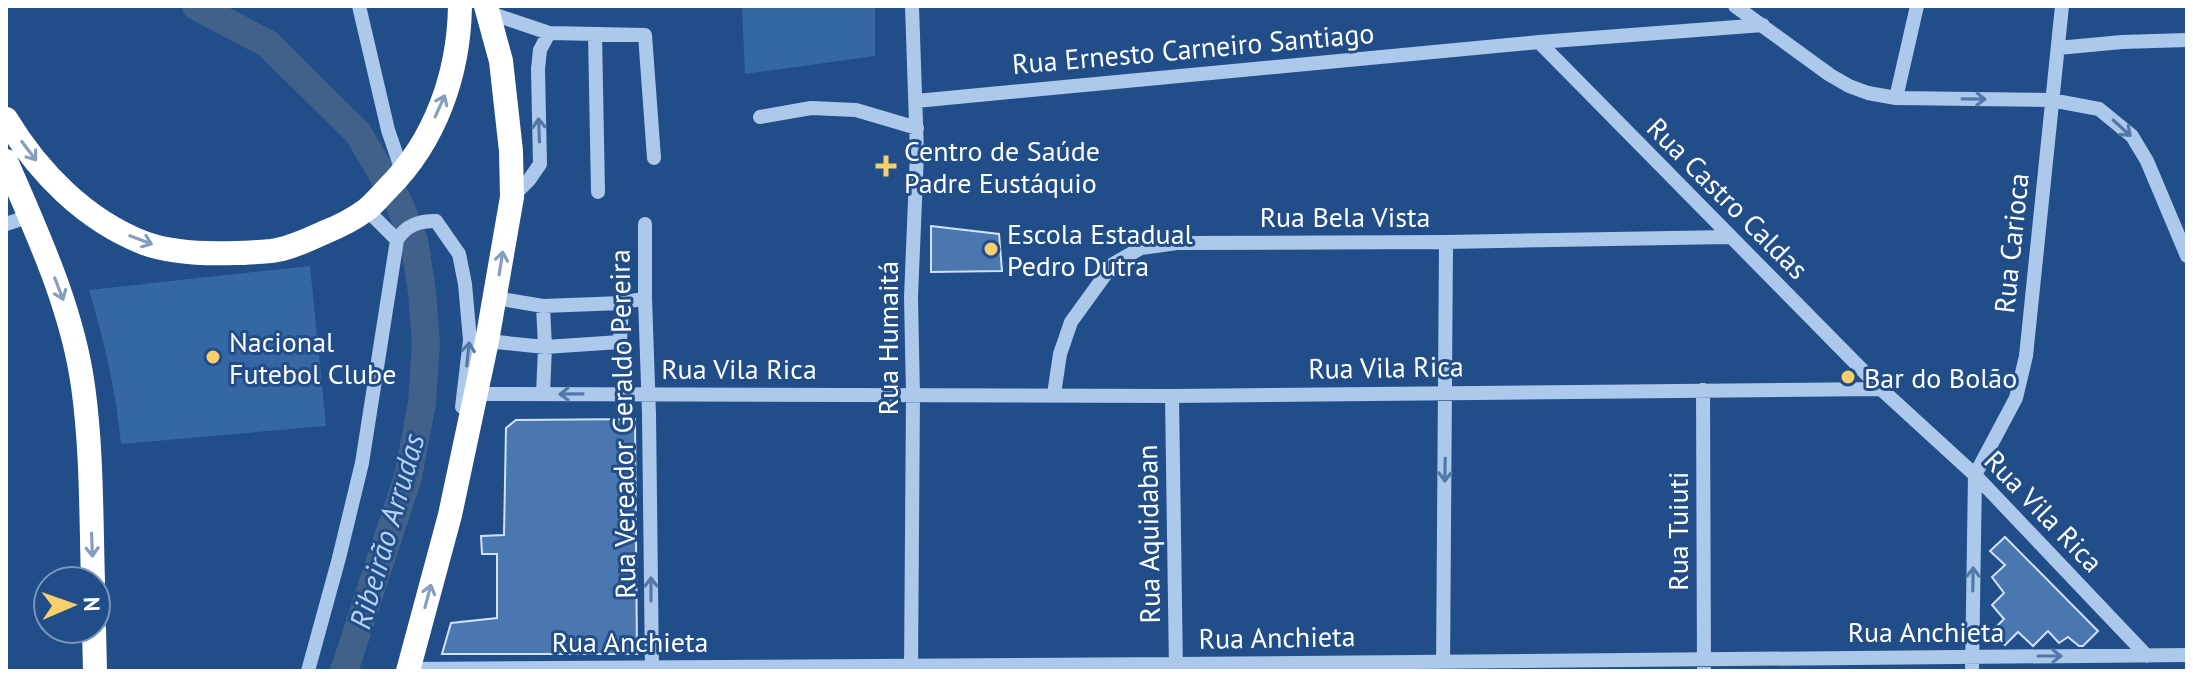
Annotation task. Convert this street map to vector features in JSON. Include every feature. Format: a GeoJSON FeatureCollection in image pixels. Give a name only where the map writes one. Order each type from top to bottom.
{"type":"FeatureCollection","features":[{"type":"Feature","properties":{"kind":"highway"},"geometry":{"type":"LineString","coordinates":[[6,119],[53,183],[109,225],[146,243],[213,253],[274,251],[337,227],[367,210],[403,174],[420,150],[446,93],[458,49],[460,6]]}},
{"type":"Feature","properties":{"kind":"highway"},"geometry":{"type":"LineString","coordinates":[[408,670],[450,515],[487,341],[512,197],[511,151],[501,61],[486,9]]}},
{"type":"Feature","properties":{"kind":"highway"},"geometry":{"type":"LineString","coordinates":[[6,161],[64,302],[83,384],[92,565]]}},
{"type":"Feature","properties":{"kind":"highway"},"geometry":{"type":"LineString","coordinates":[[94,645],[95,671]]}},
{"type":"Feature","properties":{"kind":"street"},"geometry":{"type":"LineString","coordinates":[[359,6],[388,130],[403,174]]}},
{"type":"Feature","properties":{"kind":"street","name":"Rua Humaitá"},"geometry":{"type":"LineString","coordinates":[[911,668],[911,297],[917,128],[912,6]]}},
{"type":"Feature","properties":{"kind":"street"},"geometry":{"type":"LineString","coordinates":[[1735,6],[1830,75],[1868,93],[1896,98],[2051,100],[2099,109],[2132,136],[2147,161],[2187,256]]}},
{"type":"Feature","properties":{"kind":"street"},"geometry":{"type":"LineString","coordinates":[[1896,98],[1917,6]]}},
{"type":"Feature","properties":{"kind":"street","name":"Rua Carioca"},"geometry":{"type":"LineString","coordinates":[[1975,475],[2016,398],[2026,356],[2062,6]]}},
{"type":"Feature","properties":{"kind":"street"},"geometry":{"type":"LineString","coordinates":[[486,9],[549,33],[645,35],[654,158]]}},
{"type":"Feature","properties":{"kind":"street","name":"Rua Ernesto Carneiro Santiago"},"geometry":{"type":"LineString","coordinates":[[916,101],[1539,42],[1763,25]]}},
{"type":"Feature","properties":{"kind":"street"},"geometry":{"type":"LineString","coordinates":[[512,197],[540,164],[538,69],[540,50],[549,33]]}},
{"type":"Feature","properties":{"kind":"street"},"geometry":{"type":"LineString","coordinates":[[595,34],[598,192]]}},
{"type":"Feature","properties":{"kind":"street"},"geometry":{"type":"LineString","coordinates":[[2058,48],[2187,40]]}},
{"type":"Feature","properties":{"kind":"street","name":"Rua Castro Caldas"},"geometry":{"type":"LineString","coordinates":[[1539,42],[1881,389]]}},
{"type":"Feature","properties":{"kind":"street"},"geometry":{"type":"LineString","coordinates":[[760,117],[811,108],[856,110],[917,128]]}},
{"type":"Feature","properties":{"kind":"street"},"geometry":{"type":"LineString","coordinates":[[367,210],[397,240]]}},
{"type":"Feature","properties":{"kind":"street"},"geometry":{"type":"LineString","coordinates":[[6,224],[30,216]]}},
{"type":"Feature","properties":{"kind":"street"},"geometry":{"type":"LineString","coordinates":[[308,671],[362,463],[397,240],[402,232],[419,221],[436,221],[459,254],[465,284],[470,340],[450,515]]}},
{"type":"Feature","properties":{"kind":"street","name":"Rua Vereador Geraldo Pereira"},"geometry":{"type":"LineString","coordinates":[[645,224],[652,669]]}},
{"type":"Feature","properties":{"kind":"street","name":"Rua Bela Vista"},"geometry":{"type":"LineString","coordinates":[[1054,394],[1060,354],[1071,322],[1113,264],[1141,248],[1177,243],[1729,237]]}},
{"type":"Feature","properties":{"kind":"street"},"geometry":{"type":"LineString","coordinates":[[1443,666],[1446,242]]}},
{"type":"Feature","properties":{"kind":"street"},"geometry":{"type":"LineString","coordinates":[[495,298],[543,306],[622,303],[645,298]]}},
{"type":"Feature","properties":{"kind":"street"},"geometry":{"type":"LineString","coordinates":[[487,341],[545,347],[620,342],[622,303]]}},
{"type":"Feature","properties":{"kind":"street"},"geometry":{"type":"LineString","coordinates":[[543,306],[543,394]]}},
{"type":"Feature","properties":{"kind":"street","name":"Rua Vila Rica"},"geometry":{"type":"LineString","coordinates":[[476,394],[1172,396],[1881,389],[1975,475],[2147,656]]}},
{"type":"Feature","properties":{"kind":"street","name":"Rua Tuiuti"},"geometry":{"type":"LineString","coordinates":[[1703,390],[1704,665]]}},
{"type":"Feature","properties":{"kind":"street","name":"Rua Aquidaban"},"geometry":{"type":"LineString","coordinates":[[1172,396],[1176,668]]}},
{"type":"Feature","properties":{"kind":"street"},"geometry":{"type":"LineString","coordinates":[[1972,664],[1975,475]]}},
{"type":"Feature","properties":{"kind":"street"},"geometry":{"type":"LineString","coordinates":[[2147,656],[2187,655]]}},
{"type":"Feature","properties":{"kind":"street","name":"Rua Anchieta"},"geometry":{"type":"LineString","coordinates":[[408,670],[1972,664],[2147,656]]}},
{"type":"Feature","properties":{"kind":"shaded area"},"geometry":{"type":"Polygon","coordinates":[[[742,6],[875,6],[875,56],[745,74],[742,6]]]}},
{"type":"Feature","properties":{"kind":"shaded area","name":"Nacional Futebol Clube"},"geometry":{"type":"Polygon","coordinates":[[[310,266],[326,426],[121,444],[109,366],[89,290],[310,266]]]}},
{"type":"Feature","properties":{"kind":"building","name":"Escola Estadual Pedro Dutra"},"geometry":{"type":"Polygon","coordinates":[[[931,226],[999,234],[1002,271],[931,272],[931,226]]]}},
{"type":"Feature","properties":{"kind":"building"},"geometry":{"type":"Polygon","coordinates":[[[635,419],[637,654],[442,654],[451,623],[497,618],[497,554],[482,554],[481,536],[504,535],[506,428],[516,420],[635,419]]]}},
{"type":"Feature","properties":{"kind":"building"},"geometry":{"type":"Polygon","coordinates":[[[2005,537],[2098,631],[2083,646],[2068,637],[2059,643],[2048,631],[2033,646],[2018,632],[2005,645],[1991,632],[2004,619],[1992,605],[2004,593],[1992,577],[2005,565],[1990,551],[2005,537]]]}},
{"type":"Feature","properties":{"kind":"waterway","name":"Ribeirão Arrudas"},"geometry":{"type":"LineString","coordinates":[[196,6],[268,44],[358,133],[398,201],[414,240],[426,343],[422,403],[408,477],[344,671]]}},
{"type":"Feature","properties":{"kind":"place","name":"Centro de Saúde Padre Eustáquio"},"geometry":{"type":"Point","coordinates":[886,166]}},
{"type":"Feature","properties":{"kind":"place","name":"Escola Estadual Pedro Dutra"},"geometry":{"type":"Point","coordinates":[991,249]}},
{"type":"Feature","properties":{"kind":"place","name":"Nacional Futebol Clube"},"geometry":{"type":"Point","coordinates":[213,357]}},
{"type":"Feature","properties":{"kind":"place","name":"Bar do Bolão"},"geometry":{"type":"Point","coordinates":[1848,377]}}]}
